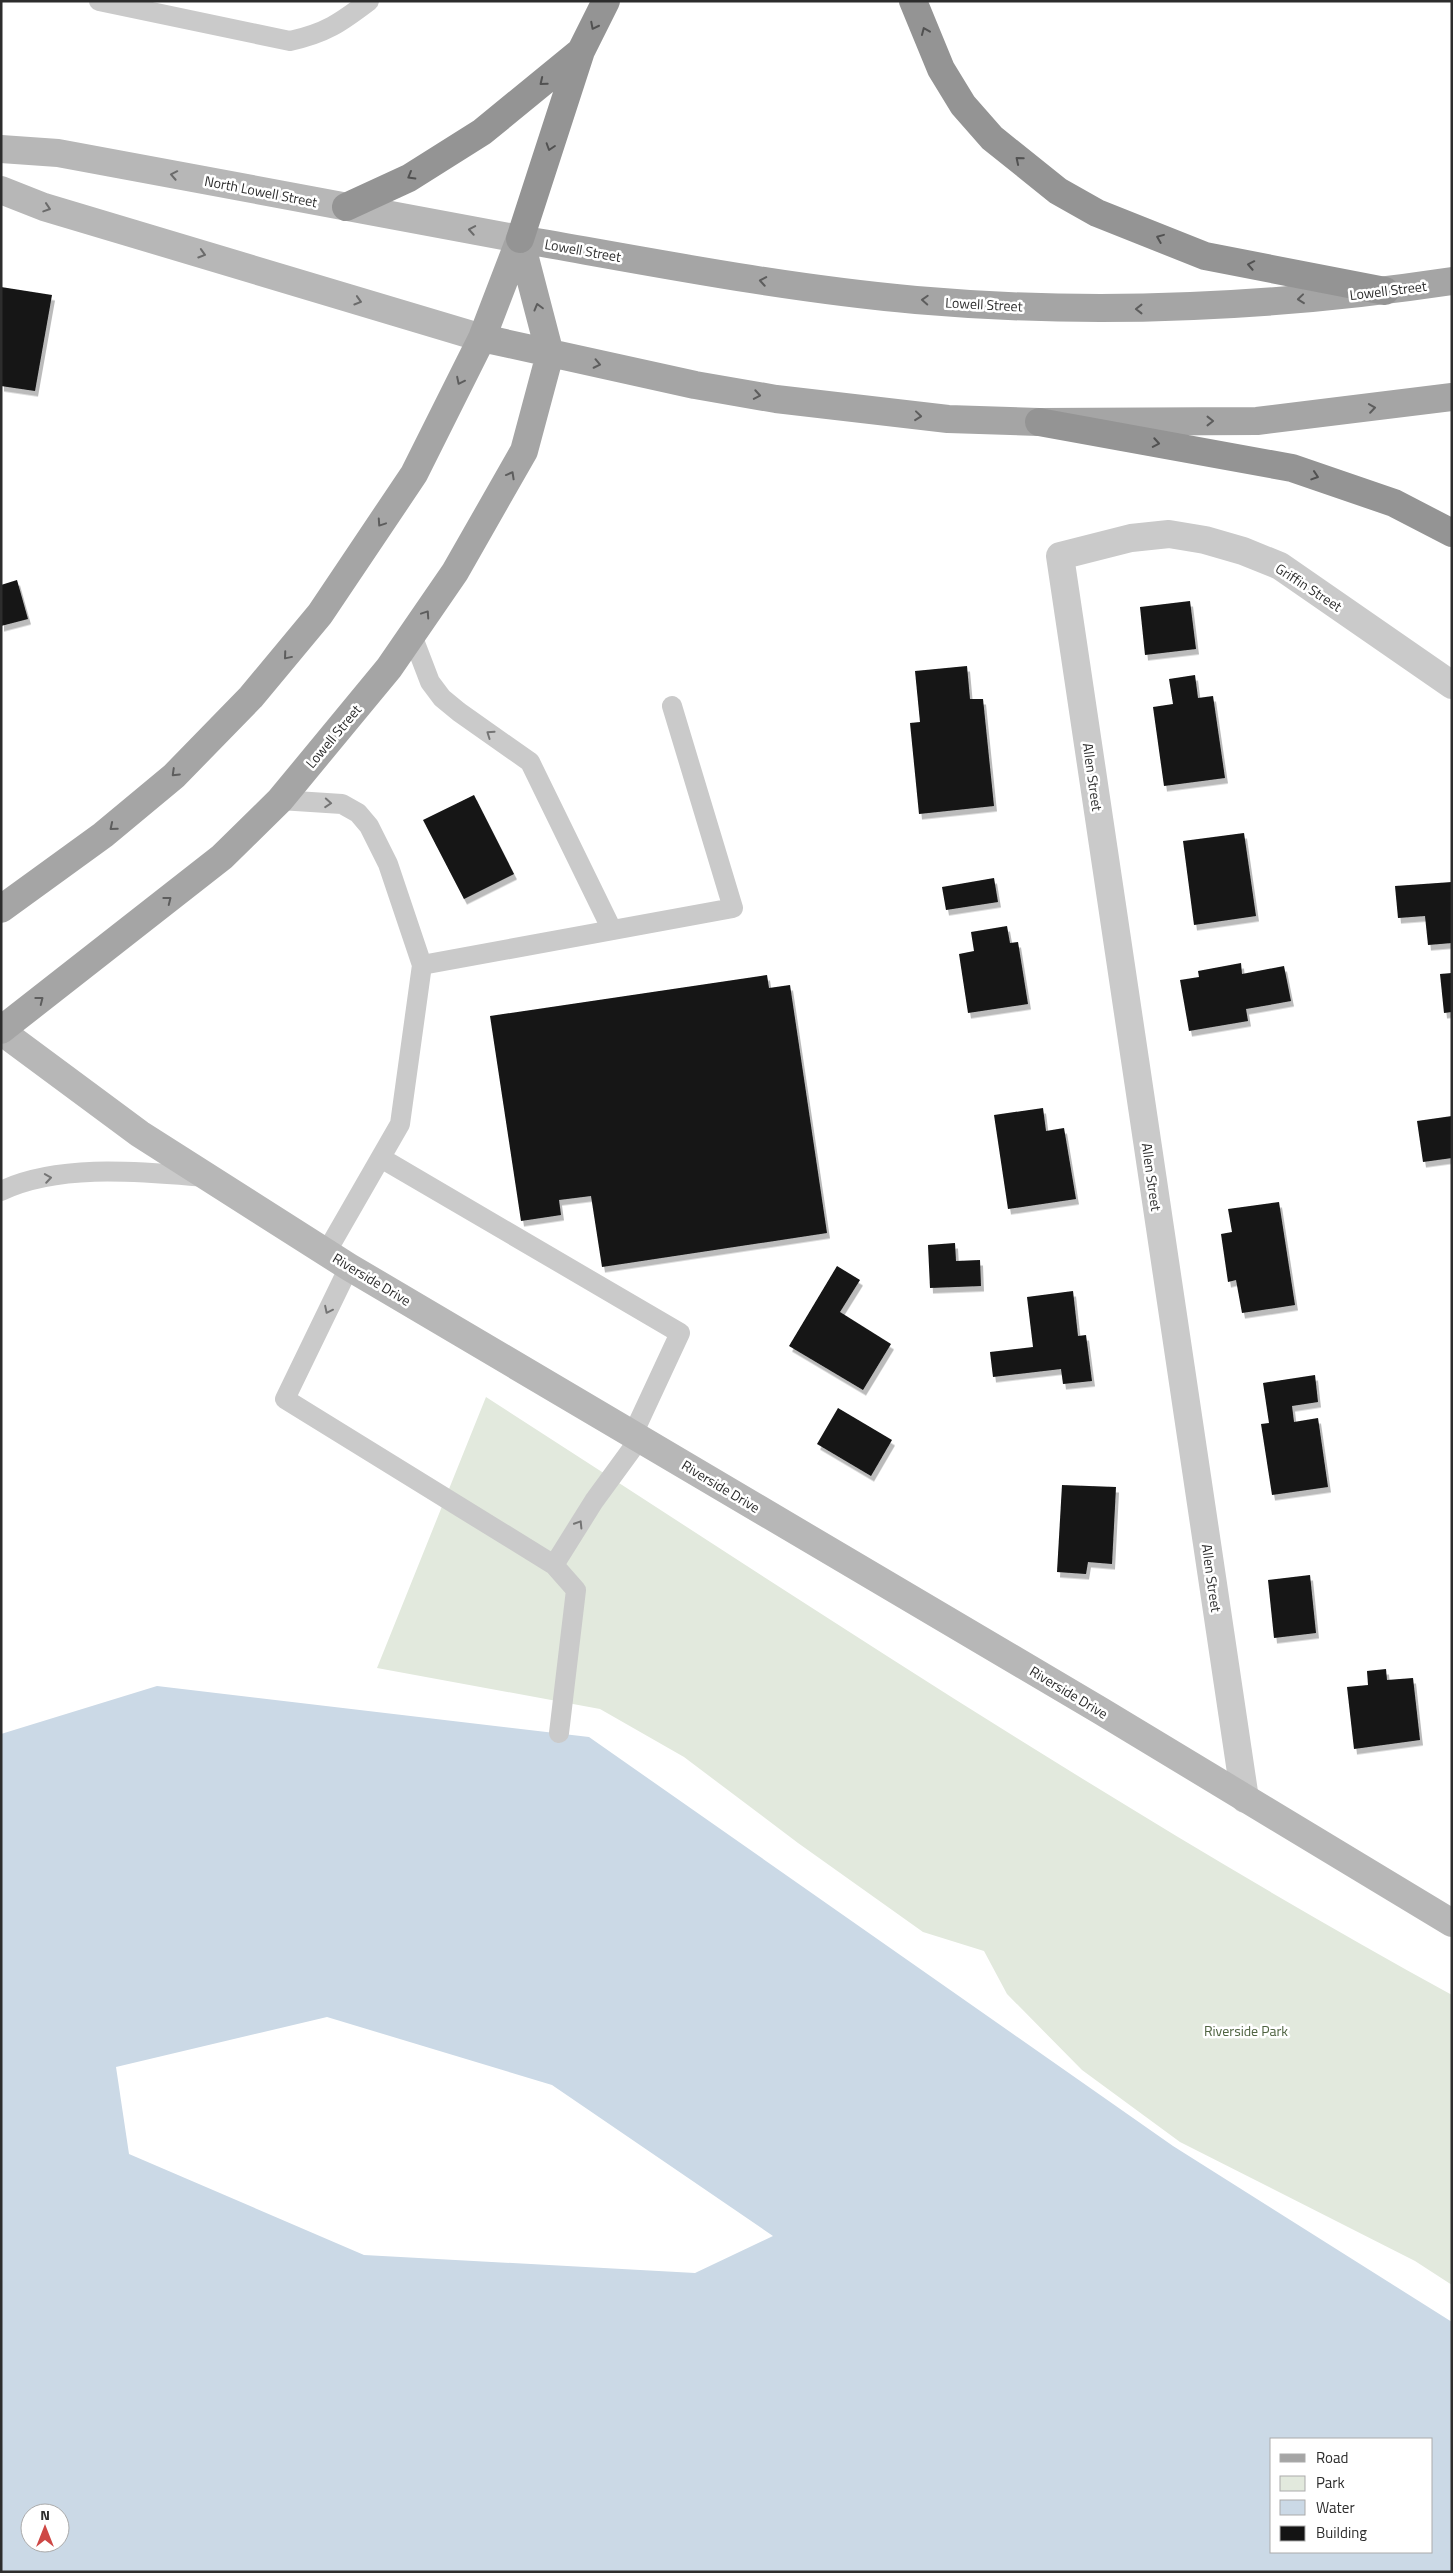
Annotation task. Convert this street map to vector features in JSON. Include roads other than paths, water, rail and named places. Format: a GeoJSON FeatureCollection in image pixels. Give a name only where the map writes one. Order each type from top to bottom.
{"type":"FeatureCollection","features":[{"type":"Feature","properties":{"kind":"highway"},"geometry":{"type":"LineString","coordinates":[[520,239],[581,51],[606,1]]}},
{"type":"Feature","properties":{"kind":"highway"},"geometry":{"type":"LineString","coordinates":[[913,1],[941,69],[963,105],[992,138],[1058,191],[1097,213],[1205,256],[1385,291]]}},
{"type":"Feature","properties":{"kind":"highway"},"geometry":{"type":"LineString","coordinates":[[346,207],[409,178],[482,132],[581,51]]}},
{"type":"Feature","properties":{"kind":"highway"},"geometry":{"type":"LineString","coordinates":[[1039,422],[1292,468],[1394,503],[1452,533]]}},
{"type":"Feature","properties":{"kind":"main road","name":"North Lowell Street"},"geometry":{"type":"LineString","coordinates":[[1,149],[58,153],[520,239]]}},
{"type":"Feature","properties":{"kind":"main road"},"geometry":{"type":"LineString","coordinates":[[1,190],[44,207],[482,338],[696,385],[785,400],[948,419],[1039,422],[1257,420],[1452,397]]}},
{"type":"Feature","properties":{"kind":"main road","name":"Lowell Street"},"geometry":{"type":"LineString","coordinates":[[1,1030],[222,857],[280,800],[366,697],[412,636],[455,572],[524,451],[550,354],[520,239],[784,285],[917,300],[1076,309],[1159,309],[1243,305],[1385,291],[1452,281]]}},
{"type":"Feature","properties":{"kind":"main road"},"geometry":{"type":"LineString","coordinates":[[1,909],[102,835],[174,776],[251,697],[320,614],[414,474],[482,338],[520,239]]}},
{"type":"Feature","properties":{"kind":"main road","name":"Riverside Drive"},"geometry":{"type":"LineString","coordinates":[[1,1030],[140,1134],[350,1266],[1102,1711],[1452,1923]]}},
{"type":"Feature","properties":{"kind":"street","name":"Griffin Street"},"geometry":{"type":"LineString","coordinates":[[1060,556],[1131,538],[1169,534],[1205,540],[1243,550],[1280,566],[1452,685]]}},
{"type":"Feature","properties":{"kind":"street","name":"Allen Street"},"geometry":{"type":"LineString","coordinates":[[1060,556],[1245,1799]]}},
{"type":"Feature","properties":{"kind":"lane"},"geometry":{"type":"LineString","coordinates":[[99,1],[290,41],[314,36],[337,26],[362,4]]}},
{"type":"Feature","properties":{"kind":"lane"},"geometry":{"type":"LineString","coordinates":[[412,636],[430,682],[442,698],[530,762],[612,930]]}},
{"type":"Feature","properties":{"kind":"lane"},"geometry":{"type":"LineString","coordinates":[[422,965],[734,908],[672,706]]}},
{"type":"Feature","properties":{"kind":"lane"},"geometry":{"type":"LineString","coordinates":[[280,800],[342,804],[358,813],[369,826],[388,864],[422,965],[400,1124],[327,1251]]}},
{"type":"Feature","properties":{"kind":"lane"},"geometry":{"type":"LineString","coordinates":[[381,1158],[680,1333],[636,1436],[554,1565]]}},
{"type":"Feature","properties":{"kind":"lane"},"geometry":{"type":"LineString","coordinates":[[1,1192],[20,1182],[82,1173],[141,1172],[208,1177]]}},
{"type":"Feature","properties":{"kind":"lane"},"geometry":{"type":"LineString","coordinates":[[350,1266],[285,1399],[554,1565],[576,1590],[559,1734]]}},
{"type":"Feature","properties":{"kind":"water"},"geometry":{"type":"Polygon","coordinates":[[[157,1686],[589,1737],[1173,2146],[1452,2322],[1452,2572],[1,2572],[1,1734],[157,1686]],[[327,2017],[116,2067],[129,2154],[364,2255],[695,2273],[773,2236],[552,2085],[327,2017]]]}},
{"type":"Feature","properties":{"kind":"park label","name":"Riverside Park"},"geometry":{"type":"Point","coordinates":[1246,2030]}}]}
